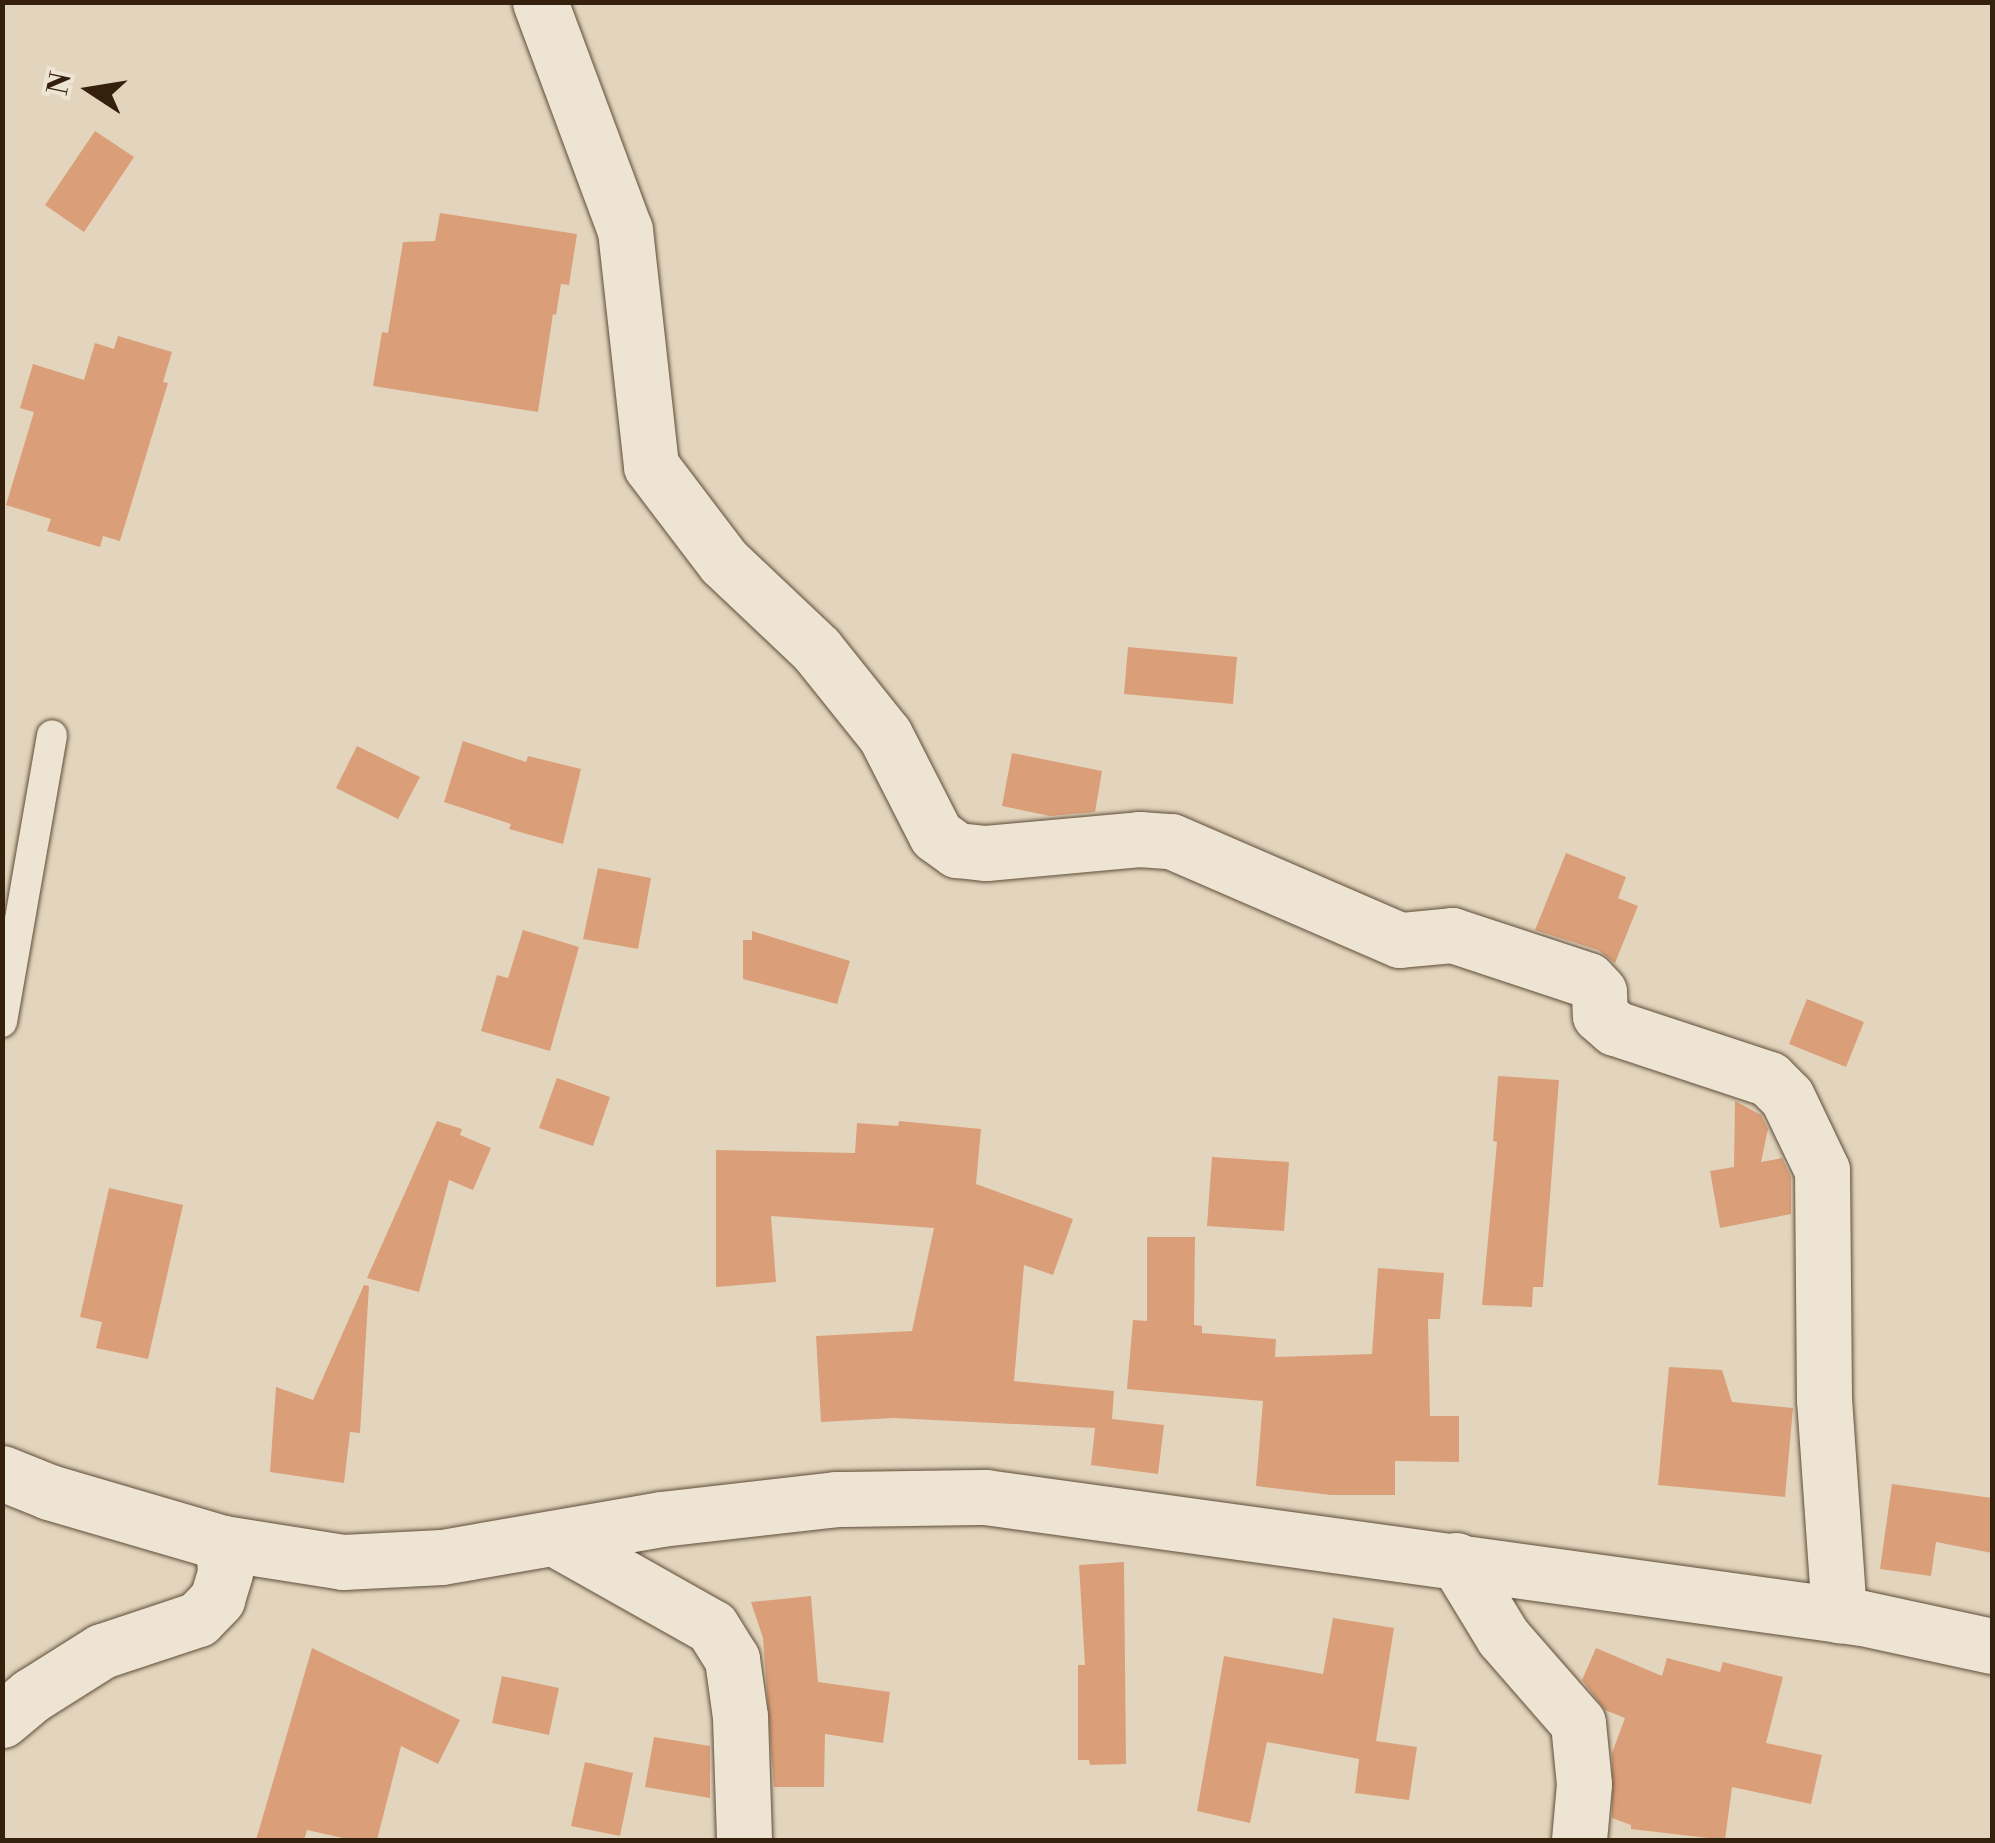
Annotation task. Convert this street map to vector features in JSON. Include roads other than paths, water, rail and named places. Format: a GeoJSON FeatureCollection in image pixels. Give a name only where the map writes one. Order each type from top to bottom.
{"type":"FeatureCollection","features":[{"type":"Feature","properties":{"kind":"street"},"geometry":{"type":"LineString","coordinates":[[540,2],[625,230],[651,466],[724,562],[816,649],[885,735],[936,835],[957,850],[986,854],[1139,840],[1171,842],[1400,940],[1452,936],[1588,980],[1599,992],[1600,1014],[1614,1028],[1770,1079],[1787,1097],[1822,1170],[1824,1380],[1839,1615]]}},
{"type":"Feature","properties":{"kind":"street"},"geometry":{"type":"LineString","coordinates":[[2,1473],[48,1492],[223,1544],[343,1562],[442,1557],[661,1518],[836,1498],[986,1497],[1839,1615],[1992,1646]]}},
{"type":"Feature","properties":{"kind":"street"},"geometry":{"type":"LineString","coordinates":[[554,1538],[712,1628],[732,1659],[740,1717],[744,1840]]}},
{"type":"Feature","properties":{"kind":"street"},"geometry":{"type":"LineString","coordinates":[[2,1720],[32,1695],[102,1651],[198,1619],[217,1599],[224,1572],[223,1544]]}},
{"type":"Feature","properties":{"kind":"street"},"geometry":{"type":"LineString","coordinates":[[1456,1560],[1502,1638],[1578,1723],[1584,1784],[1579,1840]]}},
{"type":"Feature","properties":{"kind":"lane"},"geometry":{"type":"LineString","coordinates":[[2,1022],[52,735]]}}]}
